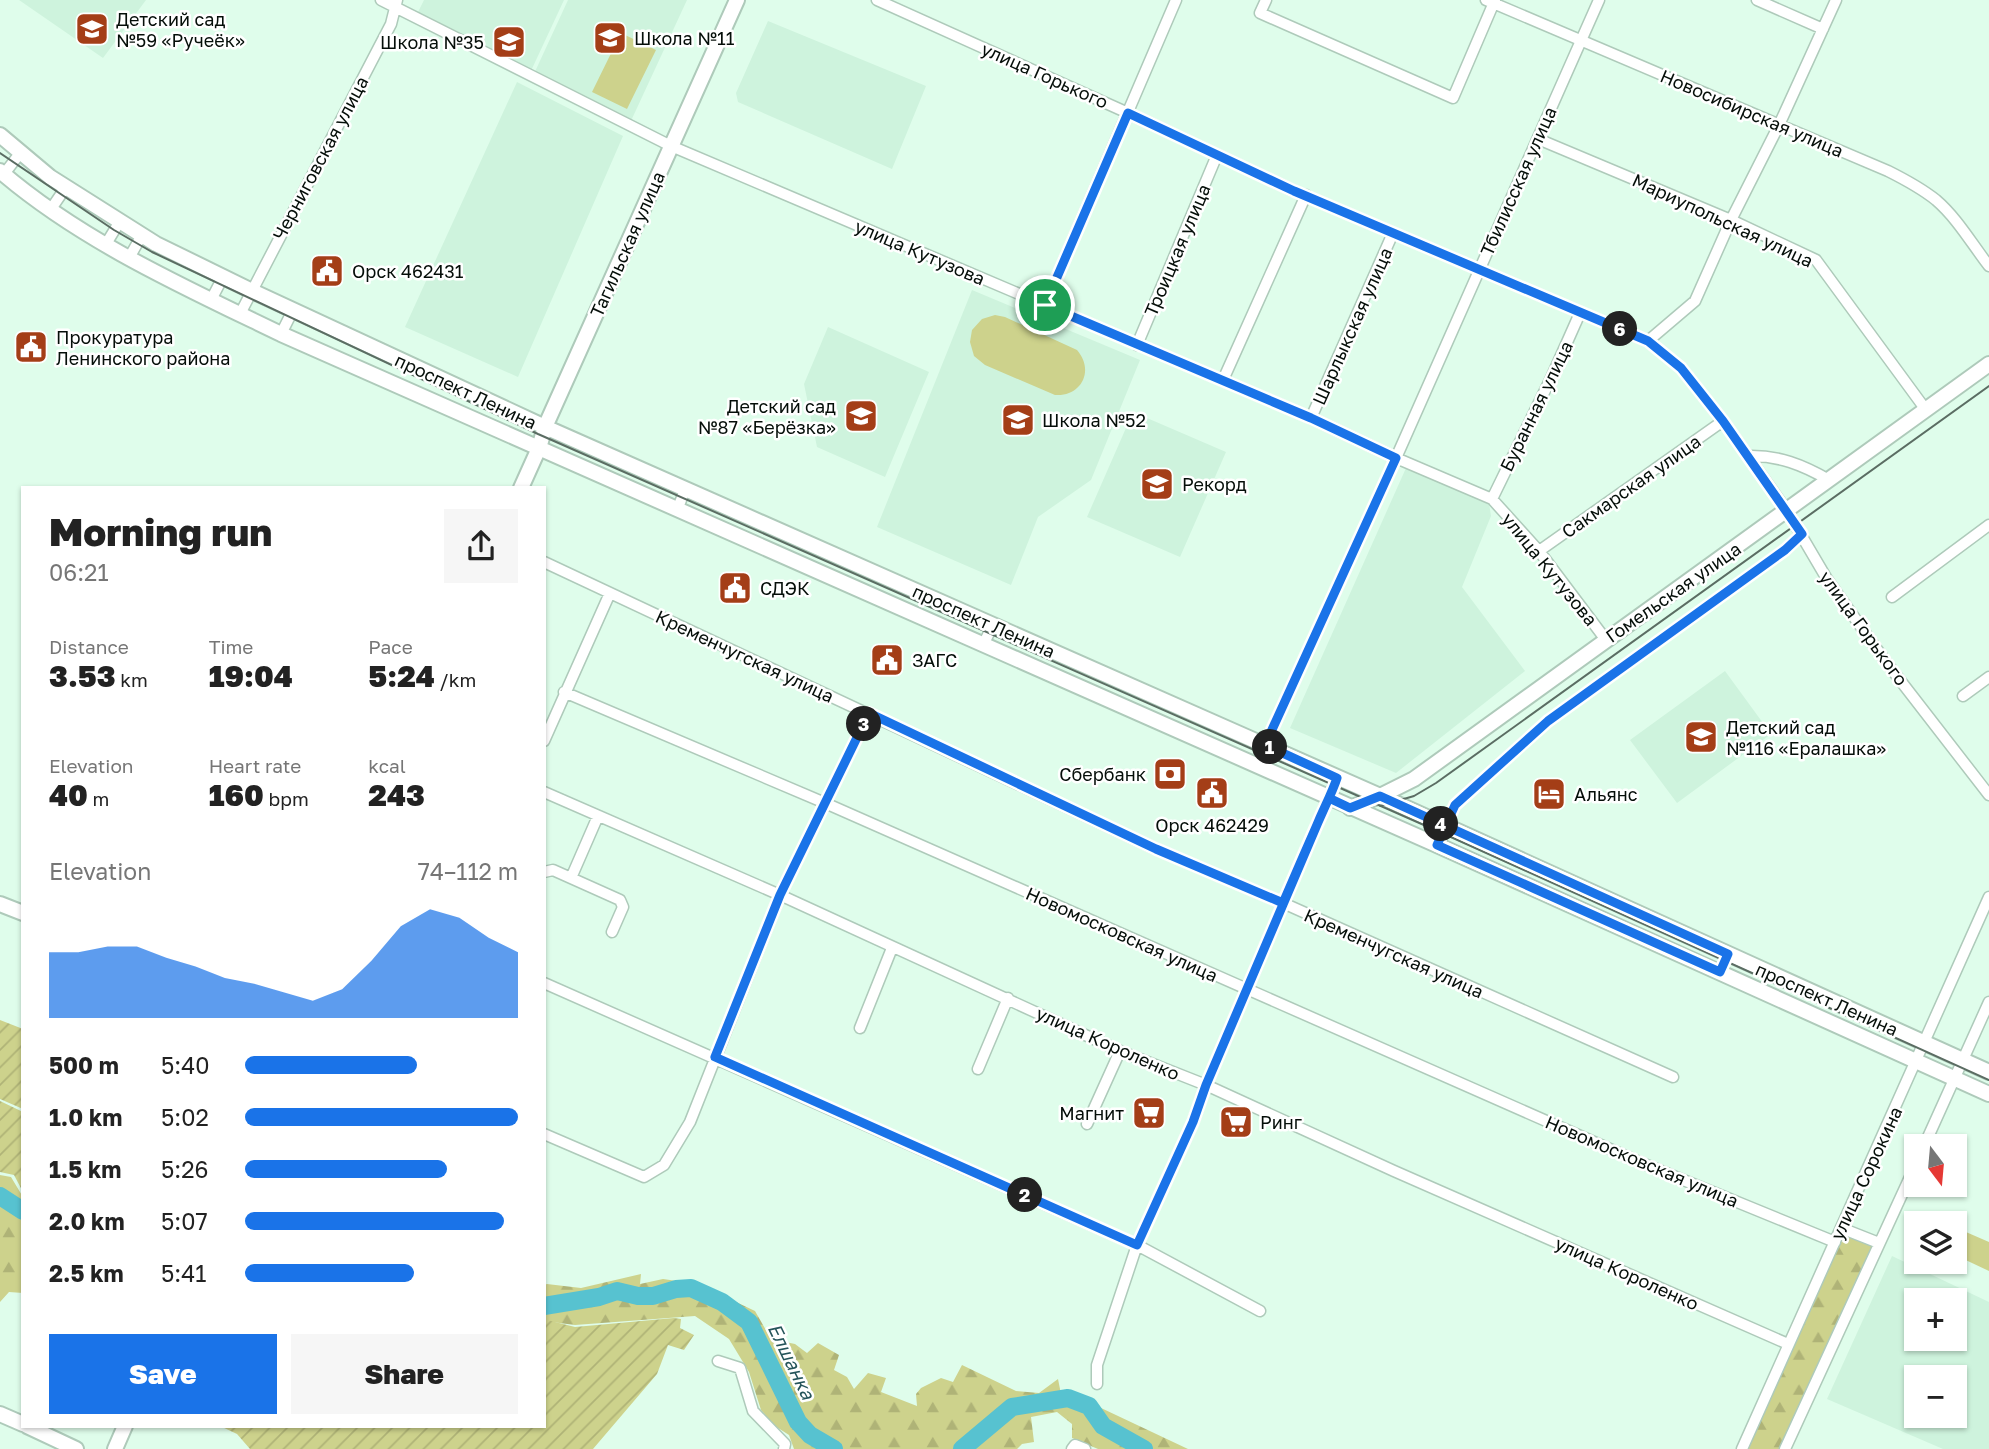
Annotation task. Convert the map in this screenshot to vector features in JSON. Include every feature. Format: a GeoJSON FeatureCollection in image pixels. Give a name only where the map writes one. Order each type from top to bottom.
{"type":"FeatureCollection","features":[{"type":"Feature","properties":{"kind":"main road","name":"Тагильская улица"},"geometry":{"type":"LineString","coordinates":[[522,486],[545,428],[737,0]]}},
{"type":"Feature","properties":{"kind":"main road","name":"проспект Ленина"},"geometry":{"type":"LineString","coordinates":[[0,135],[66,187],[142,235],[252,291],[545,428],[1380,796],[1989,1072]]}},
{"type":"Feature","properties":{"kind":"main road","name":"проспект Ленина"},"geometry":{"type":"LineString","coordinates":[[2,173],[20,189],[129,258],[281,334],[1437,845],[1989,1094]]}},
{"type":"Feature","properties":{"kind":"main road","name":"Гомельская улица"},"geometry":{"type":"LineString","coordinates":[[1350,808],[1414,779],[1989,364]]}},
{"type":"Feature","properties":{"kind":"main road"},"geometry":{"type":"LineString","coordinates":[[0,904],[21,913]]}},
{"type":"Feature","properties":{"kind":"main road"},"geometry":{"type":"LineString","coordinates":[[0,1413],[21,1423]]}},
{"type":"Feature","properties":{"kind":"main road"},"geometry":{"type":"LineString","coordinates":[[31,1428],[76,1449]]}},
{"type":"Feature","properties":{"kind":"main road"},"geometry":{"type":"LineString","coordinates":[[115,1449],[124,1428]]}},
{"type":"Feature","properties":{"kind":"street","name":"улица Кутузова"},"geometry":{"type":"LineString","coordinates":[[382,0],[395,4],[671,146],[1223,380],[1492,499],[1539,551],[1606,640]]}},
{"type":"Feature","properties":{"kind":"street","name":"улица Горького"},"geometry":{"type":"LineString","coordinates":[[877,0],[1306,195],[1648,341],[1681,368],[1723,421],[1787,511],[1827,579],[1886,662],[1989,794]]}},
{"type":"Feature","properties":{"kind":"street"},"geometry":{"type":"LineString","coordinates":[[1045,305],[1176,0]]}},
{"type":"Feature","properties":{"kind":"street"},"geometry":{"type":"LineString","coordinates":[[1266,0],[1260,13],[1453,98],[1492,1]]}},
{"type":"Feature","properties":{"kind":"street","name":"Тбилисская улица"},"geometry":{"type":"LineString","coordinates":[[1265,745],[1396,458],[1599,0]]}},
{"type":"Feature","properties":{"kind":"street"},"geometry":{"type":"LineString","coordinates":[[1758,0],[1823,29]]}},
{"type":"Feature","properties":{"kind":"street"},"geometry":{"type":"LineString","coordinates":[[1648,341],[1695,301],[1836,0]]}},
{"type":"Feature","properties":{"kind":"street","name":"Новосибирская улица"},"geometry":{"type":"LineString","coordinates":[[1492,1],[1908,181],[1944,209],[1989,266]]}},
{"type":"Feature","properties":{"kind":"street","name":"Черниговская улица"},"geometry":{"type":"LineString","coordinates":[[240,314],[391,24],[395,4]]}},
{"type":"Feature","properties":{"kind":"street","name":"Мариупольская улица"},"geometry":{"type":"LineString","coordinates":[[1538,139],[1731,220],[1816,260],[1926,410]]}},
{"type":"Feature","properties":{"kind":"street"},"geometry":{"type":"LineString","coordinates":[[2,173],[21,152]]}},
{"type":"Feature","properties":{"kind":"street","name":"Троицкая улица"},"geometry":{"type":"LineString","coordinates":[[1137,345],[1217,155]]}},
{"type":"Feature","properties":{"kind":"street"},"geometry":{"type":"LineString","coordinates":[[51,209],[66,187]]}},
{"type":"Feature","properties":{"kind":"street"},"geometry":{"type":"LineString","coordinates":[[1223,380],[1306,195]]}},
{"type":"Feature","properties":{"kind":"street"},"geometry":{"type":"LineString","coordinates":[[106,244],[120,221]]}},
{"type":"Feature","properties":{"kind":"street","name":"Шарлыкская улица"},"geometry":{"type":"LineString","coordinates":[[1311,418],[1393,233]]}},
{"type":"Feature","properties":{"kind":"street"},"geometry":{"type":"LineString","coordinates":[[129,258],[142,235]]}},
{"type":"Feature","properties":{"kind":"street"},"geometry":{"type":"LineString","coordinates":[[211,300],[223,277]]}},
{"type":"Feature","properties":{"kind":"street"},"geometry":{"type":"LineString","coordinates":[[281,334],[293,310]]}},
{"type":"Feature","properties":{"kind":"street","name":"Буранная улица"},"geometry":{"type":"LineString","coordinates":[[1492,499],[1580,313]]}},
{"type":"Feature","properties":{"kind":"street","name":"Сакмарская улица"},"geometry":{"type":"LineString","coordinates":[[1539,551],[1723,421]]}},
{"type":"Feature","properties":{"kind":"street"},"geometry":{"type":"LineString","coordinates":[[1748,456],[1793,462],[1829,480]]}},
{"type":"Feature","properties":{"kind":"street"},"geometry":{"type":"LineString","coordinates":[[677,510],[685,490]]}},
{"type":"Feature","properties":{"kind":"street"},"geometry":{"type":"LineString","coordinates":[[1892,597],[1989,525]]}},
{"type":"Feature","properties":{"kind":"street","name":"Гомельская улица"},"geometry":{"type":"LineString","coordinates":[[1437,845],[1455,805],[1548,721],[1785,550],[1802,534]]}},
{"type":"Feature","properties":{"kind":"street"},"geometry":{"type":"LineString","coordinates":[[817,572],[826,553]]}},
{"type":"Feature","properties":{"kind":"street","name":"Кременчугская улица"},"geometry":{"type":"LineString","coordinates":[[546,563],[1156,849],[1673,1077]]}},
{"type":"Feature","properties":{"kind":"street"},"geometry":{"type":"LineString","coordinates":[[865,593],[874,574]]}},
{"type":"Feature","properties":{"kind":"street"},"geometry":{"type":"LineString","coordinates":[[546,736],[610,593]]}},
{"type":"Feature","properties":{"kind":"street"},"geometry":{"type":"LineString","coordinates":[[983,646],[993,625]]}},
{"type":"Feature","properties":{"kind":"street"},"geometry":{"type":"LineString","coordinates":[[1963,696],[1989,677]]}},
{"type":"Feature","properties":{"kind":"street","name":"Новомосковская улица"},"geometry":{"type":"LineString","coordinates":[[564,692],[825,803],[1637,1161],[1835,1242]]}},
{"type":"Feature","properties":{"kind":"street"},"geometry":{"type":"LineString","coordinates":[[1162,725],[1172,704]]}},
{"type":"Feature","properties":{"kind":"street"},"geometry":{"type":"LineString","coordinates":[[546,1135],[644,1177],[664,1165],[690,1122],[780,895],[869,713]]}},
{"type":"Feature","properties":{"kind":"street"},"geometry":{"type":"LineString","coordinates":[[1097,1384],[1097,1365],[1137,1245],[1193,1122],[1206,1085],[1337,778]]}},
{"type":"Feature","properties":{"kind":"street","name":"улица Короленко"},"geometry":{"type":"LineString","coordinates":[[546,793],[780,895],[1120,1051],[1206,1085],[1394,1171],[1788,1344]]}},
{"type":"Feature","properties":{"kind":"street"},"geometry":{"type":"LineString","coordinates":[[571,878],[598,816]]}},
{"type":"Feature","properties":{"kind":"street"},"geometry":{"type":"LineString","coordinates":[[546,872],[553,870],[620,900],[623,907],[612,932]]}},
{"type":"Feature","properties":{"kind":"street","name":"улица Сорокина"},"geometry":{"type":"LineString","coordinates":[[1742,1449],[1989,897]]}},
{"type":"Feature","properties":{"kind":"street"},"geometry":{"type":"LineString","coordinates":[[860,1028],[892,948]]}},
{"type":"Feature","properties":{"kind":"street"},"geometry":{"type":"LineString","coordinates":[[1720,972],[1728,954]]}},
{"type":"Feature","properties":{"kind":"street"},"geometry":{"type":"LineString","coordinates":[[546,984],[1137,1245],[1260,1311]]}},
{"type":"Feature","properties":{"kind":"street"},"geometry":{"type":"LineString","coordinates":[[978,1069],[1008,998]]}},
{"type":"Feature","properties":{"kind":"street"},"geometry":{"type":"LineString","coordinates":[[1930,1134],[1989,1002]]}},
{"type":"Feature","properties":{"kind":"street"},"geometry":{"type":"LineString","coordinates":[[1087,1125],[1120,1051]]}},
{"type":"Feature","properties":{"kind":"street"},"geometry":{"type":"LineString","coordinates":[[1785,1449],[1904,1190]]}},
{"type":"Feature","properties":{"kind":"street"},"geometry":{"type":"LineString","coordinates":[[1841,1228],[1880,1243]]}},
{"type":"Feature","properties":{"kind":"street"},"geometry":{"type":"LineString","coordinates":[[718,1361],[740,1368],[753,1411],[785,1444],[784,1449]]}},
{"type":"Feature","properties":{"kind":"street"},"geometry":{"type":"LineString","coordinates":[[1074,1447],[1085,1449]]}},
{"type":"Feature","properties":{"kind":"shaded area","name":"Детский сад №59 «Ручеёк»"},"geometry":{"type":"Polygon","coordinates":[[[19,0],[146,0],[103,58],[19,0]]]}},
{"type":"Feature","properties":{"kind":"shaded area","name":"Школа №35"},"geometry":{"type":"Polygon","coordinates":[[[424,0],[564,0],[530,73],[418,12],[424,0]]]}},
{"type":"Feature","properties":{"kind":"shaded area","name":"Школа №11"},"geometry":{"type":"Polygon","coordinates":[[[568,0],[687,0],[630,123],[533,76],[568,0]]]}},
{"type":"Feature","properties":{"kind":"shaded area"},"geometry":{"type":"Polygon","coordinates":[[[768,21],[926,86],[892,169],[738,102],[736,93],[768,21]]]}},
{"type":"Feature","properties":{"kind":"shaded area"},"geometry":{"type":"Polygon","coordinates":[[[517,82],[623,136],[518,377],[405,327],[517,82]]]}},
{"type":"Feature","properties":{"kind":"shaded area","name":"Школа №52"},"geometry":{"type":"Polygon","coordinates":[[[972,290],[1140,360],[1091,480],[1038,517],[1011,585],[877,527],[972,290]]]}},
{"type":"Feature","properties":{"kind":"shaded area","name":"Детский сад №87 «Берёзка»"},"geometry":{"type":"Polygon","coordinates":[[[828,327],[929,372],[885,477],[817,447],[804,384],[828,327]]]}},
{"type":"Feature","properties":{"kind":"shaded area","name":"Рекорд"},"geometry":{"type":"Polygon","coordinates":[[[1133,412],[1226,452],[1180,557],[1087,517],[1133,412]]]}},
{"type":"Feature","properties":{"kind":"shaded area"},"geometry":{"type":"Polygon","coordinates":[[[1406,468],[1489,503],[1491,516],[1462,587],[1525,671],[1396,773],[1290,728],[1406,468]]]}},
{"type":"Feature","properties":{"kind":"shaded area","name":"Детский сад №116 «Ералашка»"},"geometry":{"type":"Polygon","coordinates":[[[1725,671],[1771,734],[1677,803],[1630,740],[1725,671]]]}},
{"type":"Feature","properties":{"kind":"shaded area"},"geometry":{"type":"Polygon","coordinates":[[[1892,1256],[1904,1262],[1904,1274],[1930,1274],[1959,1288],[1904,1288],[1904,1351],[1967,1351],[1967,1292],[1989,1302],[1989,1449],[1943,1449],[1827,1399],[1892,1256]]]}},
{"type":"Feature","properties":{"kind":"green space"},"geometry":{"type":"Polygon","coordinates":[[[621,33],[656,50],[627,109],[592,92],[621,33]]]}},
{"type":"Feature","properties":{"kind":"green space"},"geometry":{"type":"Polygon","coordinates":[[[995,315],[1077,350],[1085,366],[1085,374],[1078,387],[1064,395],[1055,395],[985,365],[974,356],[970,342],[972,330],[982,319],[995,315]]]}},
{"type":"Feature","properties":{"kind":"green space"},"geometry":{"type":"Polygon","coordinates":[[[0,1020],[21,1028],[21,1108],[0,1099],[0,1020]]]}},
{"type":"Feature","properties":{"kind":"green space"},"geometry":{"type":"Polygon","coordinates":[[[0,1101],[21,1111],[21,1188],[14,1175],[0,1172],[0,1101]]]}},
{"type":"Feature","properties":{"kind":"green space"},"geometry":{"type":"Polygon","coordinates":[[[0,1175],[11,1177],[21,1194],[21,1293],[9,1292],[0,1302],[0,1175]]]}},
{"type":"Feature","properties":{"kind":"green space"},"geometry":{"type":"Polygon","coordinates":[[[1841,1228],[1879,1243],[1785,1449],[1742,1449],[1841,1228]]]}},
{"type":"Feature","properties":{"kind":"green space"},"geometry":{"type":"Polygon","coordinates":[[[1967,1232],[1989,1242],[1989,1271],[1967,1261],[1967,1232]]]}},
{"type":"Feature","properties":{"kind":"green space"},"geometry":{"type":"Polygon","coordinates":[[[641,1274],[640,1284],[663,1279],[698,1284],[755,1311],[771,1339],[795,1344],[807,1353],[818,1343],[839,1355],[834,1370],[847,1377],[854,1389],[868,1373],[886,1378],[881,1392],[917,1406],[916,1394],[921,1388],[941,1378],[953,1382],[962,1365],[1016,1391],[1039,1393],[1058,1379],[1062,1399],[1072,1403],[1082,1399],[1188,1449],[1098,1449],[1072,1438],[1072,1424],[1057,1412],[1031,1417],[1034,1442],[1022,1444],[1017,1449],[794,1449],[789,1435],[775,1426],[761,1410],[749,1372],[729,1339],[695,1316],[575,1325],[546,1321],[546,1284],[581,1288],[641,1274]]]}},
{"type":"Feature","properties":{"kind":"green space"},"geometry":{"type":"Polygon","coordinates":[[[674,1318],[681,1319],[680,1328],[694,1335],[684,1350],[668,1345],[657,1374],[593,1449],[250,1449],[237,1434],[224,1428],[546,1428],[546,1321],[575,1327],[674,1318]]]}},
{"type":"Feature","properties":{"kind":"waterway","name":"Елшанка"},"geometry":{"type":"LineString","coordinates":[[0,1196],[21,1210]]}},
{"type":"Feature","properties":{"kind":"waterway","name":"Елшанка"},"geometry":{"type":"LineString","coordinates":[[546,1306],[599,1297],[617,1291],[653,1296],[676,1289],[691,1288],[722,1302],[749,1322],[798,1422],[810,1435],[834,1449]]}},
{"type":"Feature","properties":{"kind":"waterway","name":"Елшанка"},"geometry":{"type":"LineString","coordinates":[[962,1449],[1012,1407],[1068,1398],[1089,1406],[1103,1426],[1144,1449]]}},
{"type":"Feature","properties":{"kind":"tram line"},"geometry":{"type":"LineString","coordinates":[[0,153],[114,230],[152,252],[538,434],[1442,833],[1989,1080]]}},
{"type":"Feature","properties":{"kind":"tram line"},"geometry":{"type":"LineString","coordinates":[[1380,806],[1414,796],[1436,783],[1989,386]]}},
{"type":"Feature","properties":{"kind":"place","name":"Детский сад №59 «Ручеёк»"},"geometry":{"type":"Point","coordinates":[92,29]}},
{"type":"Feature","properties":{"kind":"place","name":"Школа №11"},"geometry":{"type":"Point","coordinates":[610,38]}},
{"type":"Feature","properties":{"kind":"place","name":"Школа №35"},"geometry":{"type":"Point","coordinates":[509,42]}},
{"type":"Feature","properties":{"kind":"place","name":"Орск 462431"},"geometry":{"type":"Point","coordinates":[327,271]}},
{"type":"Feature","properties":{"kind":"place","name":"Прокуратура Ленинского района"},"geometry":{"type":"Point","coordinates":[31,347]}},
{"type":"Feature","properties":{"kind":"place","name":"Детский сад №87 «Берёзка»"},"geometry":{"type":"Point","coordinates":[861,416]}},
{"type":"Feature","properties":{"kind":"place","name":"Школа №52"},"geometry":{"type":"Point","coordinates":[1018,420]}},
{"type":"Feature","properties":{"kind":"place","name":"Рекорд"},"geometry":{"type":"Point","coordinates":[1157,484]}},
{"type":"Feature","properties":{"kind":"place","name":"СДЭК"},"geometry":{"type":"Point","coordinates":[735,588]}},
{"type":"Feature","properties":{"kind":"place","name":"ЗАГС"},"geometry":{"type":"Point","coordinates":[887,660]}},
{"type":"Feature","properties":{"kind":"place","name":"Детский сад №116 «Ералашка»"},"geometry":{"type":"Point","coordinates":[1701,737]}},
{"type":"Feature","properties":{"kind":"place","name":"Сбербанк"},"geometry":{"type":"Point","coordinates":[1170,774]}},
{"type":"Feature","properties":{"kind":"place","name":"Орск 462429"},"geometry":{"type":"Point","coordinates":[1212,793]}},
{"type":"Feature","properties":{"kind":"place","name":"Альянс"},"geometry":{"type":"Point","coordinates":[1549,794]}},
{"type":"Feature","properties":{"kind":"place","name":"Магнит"},"geometry":{"type":"Point","coordinates":[1149,1113]}},
{"type":"Feature","properties":{"kind":"place","name":"Ринг"},"geometry":{"type":"Point","coordinates":[1236,1122]}},
{"type":"Feature","properties":{"kind":"route"},"geometry":{"type":"LineString","coordinates":[[1045,305],[1128,113],[1294,191],[1648,341],[1681,368],[1723,421],[1802,534],[1785,550],[1548,721],[1455,805],[1445,827],[1440,838],[1437,845],[1720,972],[1728,954],[1445,827],[1380,796],[1350,808],[1329,798],[1325,806],[1283,903],[1156,849],[869,713],[780,895],[715,1057],[1137,1245],[1193,1122],[1206,1085],[1319,820],[1329,798],[1332,791],[1337,778],[1265,745],[1396,458],[1311,418],[1045,305]]}}]}
